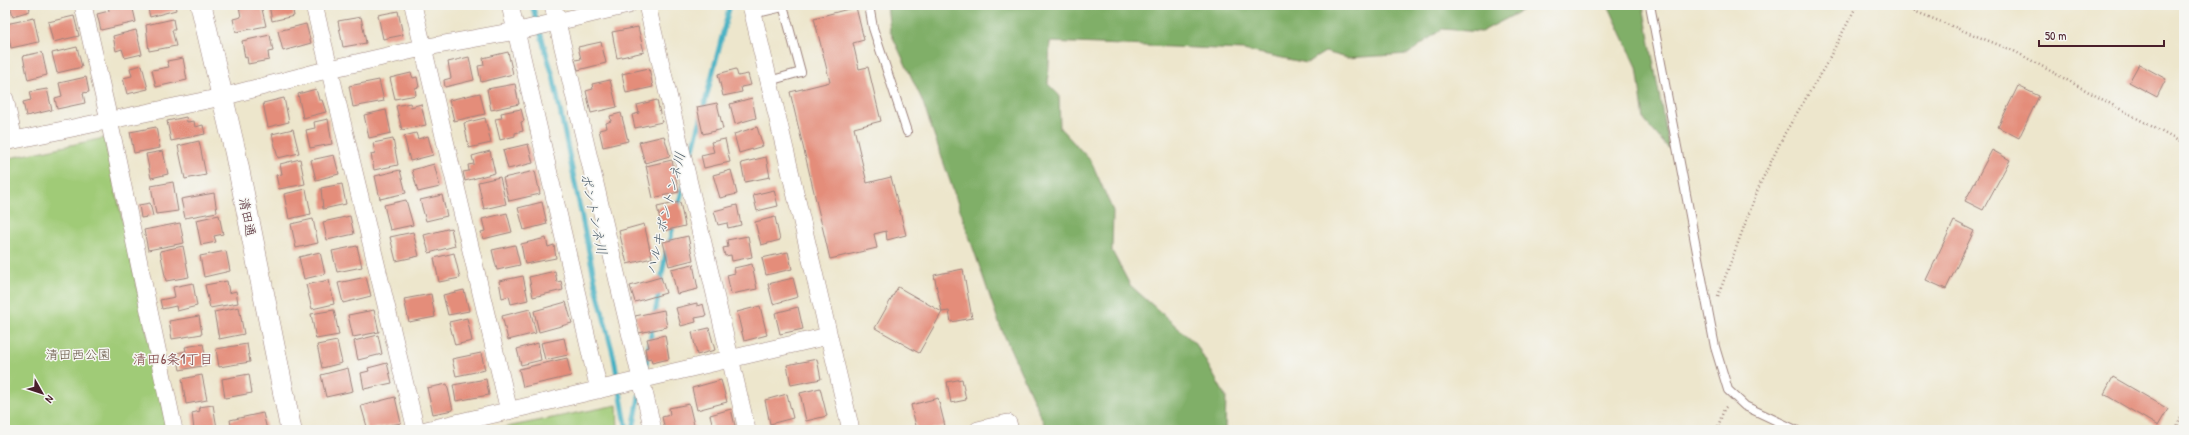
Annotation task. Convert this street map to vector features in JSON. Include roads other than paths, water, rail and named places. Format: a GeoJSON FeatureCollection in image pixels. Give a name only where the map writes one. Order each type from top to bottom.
{"type":"FeatureCollection","features":[{"type":"Feature","properties":{"kind":"street"},"geometry":{"type":"LineString","coordinates":[[83,5],[109,120],[174,430]]}},
{"type":"Feature","properties":{"kind":"street","name":"清田通"},"geometry":{"type":"LineString","coordinates":[[201,5],[222,97],[291,430]]}},
{"type":"Feature","properties":{"kind":"street"},"geometry":{"type":"LineString","coordinates":[[314,5],[416,430]]}},
{"type":"Feature","properties":{"kind":"street"},"geometry":{"type":"LineString","coordinates":[[412,5],[509,411]]}},
{"type":"Feature","properties":{"kind":"street"},"geometry":{"type":"LineString","coordinates":[[510,5],[522,30],[605,389]]}},
{"type":"Feature","properties":{"kind":"street"},"geometry":{"type":"LineString","coordinates":[[553,5],[554,23],[636,381],[652,430]]}},
{"type":"Feature","properties":{"kind":"street"},"geometry":{"type":"LineString","coordinates":[[5,99],[10,141],[222,97],[330,69],[422,48],[522,30],[628,5]]}},
{"type":"Feature","properties":{"kind":"street"},"geometry":{"type":"LineString","coordinates":[[647,5],[748,430]]}},
{"type":"Feature","properties":{"kind":"street"},"geometry":{"type":"LineString","coordinates":[[752,10],[851,430]]}},
{"type":"Feature","properties":{"kind":"street"},"geometry":{"type":"LineString","coordinates":[[426,430],[448,428],[509,411],[828,336]]}},
{"type":"Feature","properties":{"kind":"street"},"geometry":{"type":"LineString","coordinates":[[978,430],[1008,423],[1010,430]]}},
{"type":"Feature","properties":{"kind":"lane"},"geometry":{"type":"LineString","coordinates":[[869,5],[874,28],[907,132]]}},
{"type":"Feature","properties":{"kind":"lane"},"geometry":{"type":"LineString","coordinates":[[1650,5],[1715,347],[1728,390],[1744,406],[1796,430]]}},
{"type":"Feature","properties":{"kind":"lane"},"geometry":{"type":"LineString","coordinates":[[752,10],[783,6],[801,72],[769,81]]}},
{"type":"Feature","properties":{"kind":"waterway","name":"ポントンネ川"},"geometry":{"type":"LineString","coordinates":[[532,5],[553,76],[597,291],[614,358],[627,430]]}},
{"type":"Feature","properties":{"kind":"waterway","name":"ハルキポントンネ川"},"geometry":{"type":"LineString","coordinates":[[690,161],[730,5]]}},
{"type":"Feature","properties":{"kind":"waterway","name":"ハルキポントンネ川"},"geometry":{"type":"LineString","coordinates":[[678,207],[683,186]]}},
{"type":"Feature","properties":{"kind":"waterway","name":"ハルキポントンネ川"},"geometry":{"type":"LineString","coordinates":[[645,368],[665,258],[674,223]]}},
{"type":"Feature","properties":{"kind":"waterway","name":"ハルキポントンネ川"},"geometry":{"type":"LineString","coordinates":[[633,430],[639,397]]}},
{"type":"Feature","properties":{"kind":"district","name":"清田6条1丁目"},"geometry":{"type":"Point","coordinates":[173,359]}},
{"type":"Feature","properties":{"kind":"park label","name":"清田西公園"},"geometry":{"type":"Point","coordinates":[78,354]}}]}
